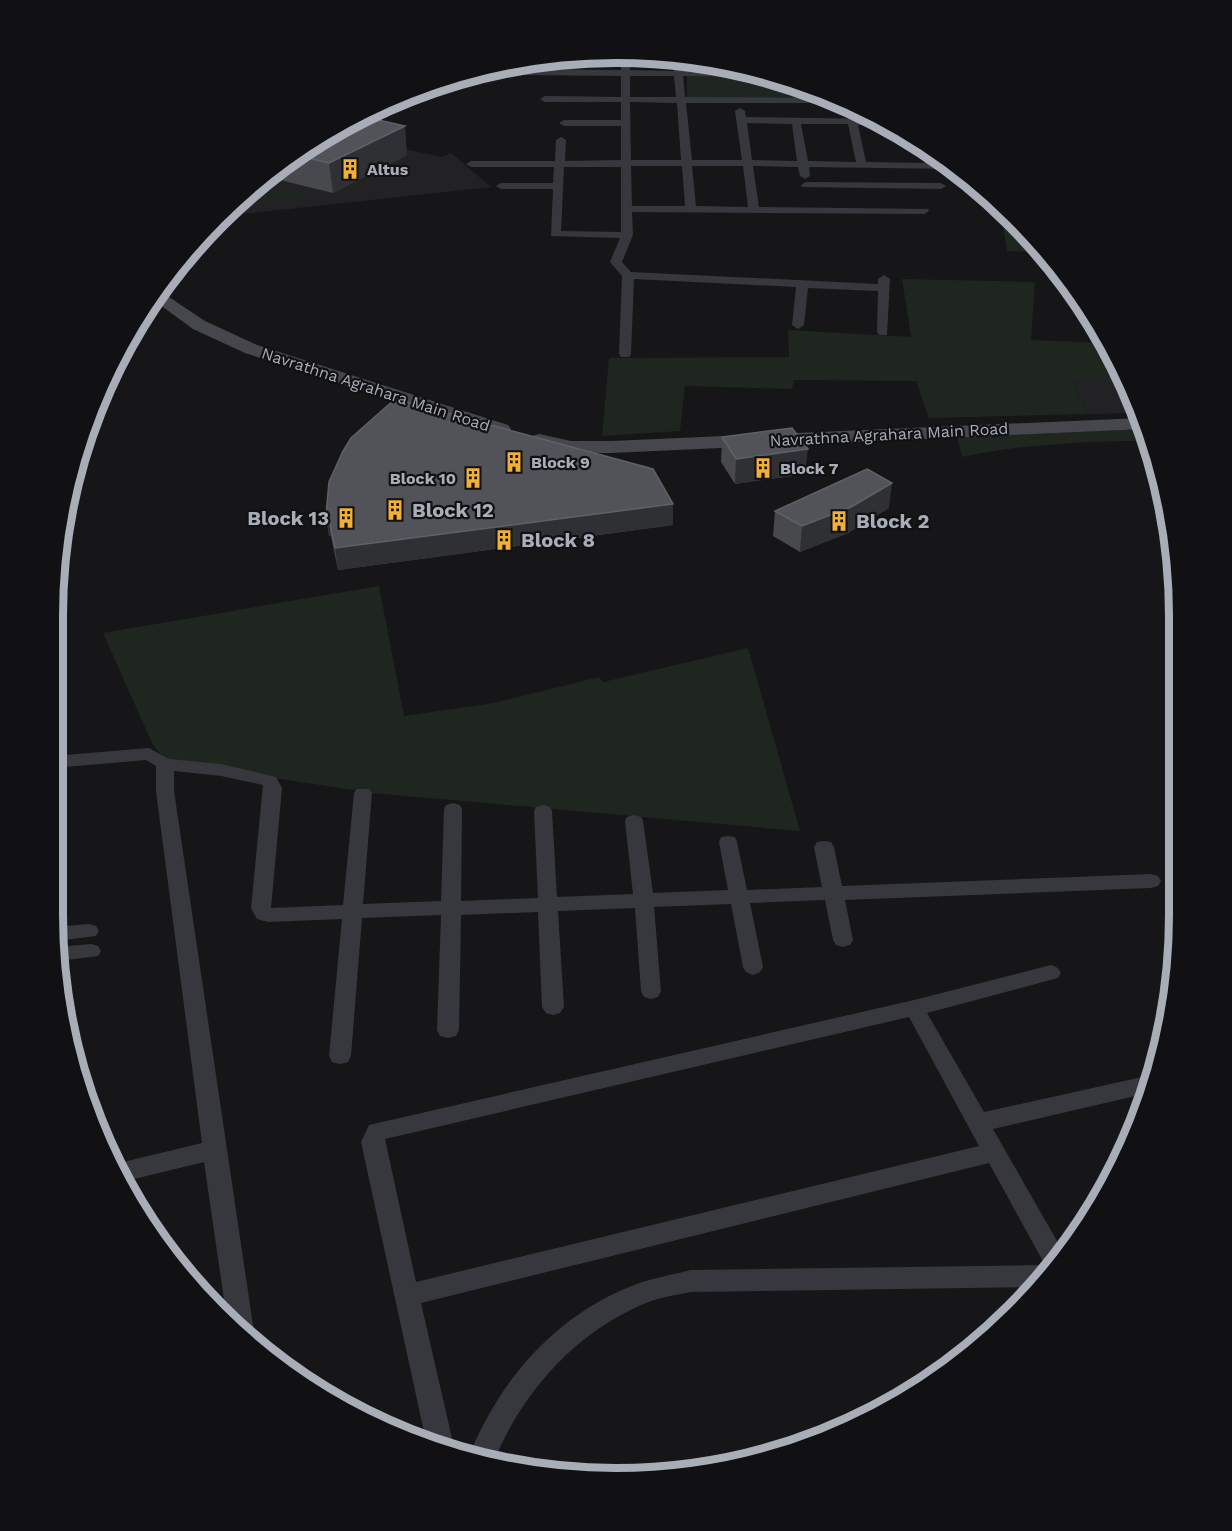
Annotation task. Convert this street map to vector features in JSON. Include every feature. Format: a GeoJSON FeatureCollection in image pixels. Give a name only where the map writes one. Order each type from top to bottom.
{"type":"FeatureCollection","features":[{"type":"Feature","properties":{"kind":"street"},"geometry":{"type":"LineString","coordinates":[[625,63],[627,235],[616,262],[628,275],[802,284],[884,284],[884,332]]}},
{"type":"Feature","properties":{"kind":"street"},"geometry":{"type":"LineString","coordinates":[[678,67],[691,209]]}},
{"type":"Feature","properties":{"kind":"street"},"geometry":{"type":"LineString","coordinates":[[553,88],[626,73],[708,71]]}},
{"type":"Feature","properties":{"kind":"street"},"geometry":{"type":"LineString","coordinates":[[525,72],[553,88],[626,99],[817,101]]}},
{"type":"Feature","properties":{"kind":"street"},"geometry":{"type":"LineString","coordinates":[[738,100],[754,210]]}},
{"type":"Feature","properties":{"kind":"street"},"geometry":{"type":"LineString","coordinates":[[741,120],[863,121]]}},
{"type":"Feature","properties":{"kind":"street"},"geometry":{"type":"LineString","coordinates":[[796,121],[807,197]]}},
{"type":"Feature","properties":{"kind":"street"},"geometry":{"type":"LineString","coordinates":[[852,121],[862,166]]}},
{"type":"Feature","properties":{"kind":"street"},"geometry":{"type":"LineString","coordinates":[[564,123],[626,123]]}},
{"type":"Feature","properties":{"kind":"street"},"geometry":{"type":"LineString","coordinates":[[576,137],[577,123]]}},
{"type":"Feature","properties":{"kind":"street"},"geometry":{"type":"LineString","coordinates":[[561,140],[555,234],[627,235]]}},
{"type":"Feature","properties":{"kind":"street"},"geometry":{"type":"LineString","coordinates":[[471,164],[492,160],[560,164],[748,163],[939,167]]}},
{"type":"Feature","properties":{"kind":"street"},"geometry":{"type":"LineString","coordinates":[[928,160],[931,167]]}},
{"type":"Feature","properties":{"kind":"street"},"geometry":{"type":"LineString","coordinates":[[501,186],[558,186]]}},
{"type":"Feature","properties":{"kind":"street"},"geometry":{"type":"LineString","coordinates":[[627,209],[754,210],[807,197],[941,186]]}},
{"type":"Feature","properties":{"kind":"street"},"geometry":{"type":"LineString","coordinates":[[807,197],[924,211]]}},
{"type":"Feature","properties":{"kind":"street"},"geometry":{"type":"LineString","coordinates":[[625,354],[628,275]]}},
{"type":"Feature","properties":{"kind":"street"},"geometry":{"type":"LineString","coordinates":[[798,325],[802,284]]}},
{"type":"Feature","properties":{"kind":"street","name":"Navrathna Agrahara Main Road"},"geometry":{"type":"LineString","coordinates":[[168,291],[216,326],[248,341],[335,373]]}},
{"type":"Feature","properties":{"kind":"street","name":"Navrathna Agrahara Main Road"},"geometry":{"type":"LineString","coordinates":[[163,300],[199,325],[225,339],[521,430],[560,438],[585,441],[1132,417]]}},
{"type":"Feature","properties":{"kind":"street","name":"Navrathna Agrahara Main Road"},"geometry":{"type":"LineString","coordinates":[[521,430],[552,444],[588,448],[1135,424]]}},
{"type":"Feature","properties":{"kind":"street"},"geometry":{"type":"LineString","coordinates":[[63,761],[149,754],[165,764],[232,772],[266,779],[272,784],[261,908],[264,914],[1151,881]]}},
{"type":"Feature","properties":{"kind":"street"},"geometry":{"type":"LineString","coordinates":[[165,764],[165,791],[239,1320]]}},
{"type":"Feature","properties":{"kind":"street"},"geometry":{"type":"LineString","coordinates":[[340,1056],[363,793]]}},
{"type":"Feature","properties":{"kind":"street"},"geometry":{"type":"LineString","coordinates":[[448,1030],[453,808]]}},
{"type":"Feature","properties":{"kind":"street"},"geometry":{"type":"LineString","coordinates":[[543,811],[554,1007]]}},
{"type":"Feature","properties":{"kind":"street"},"geometry":{"type":"LineString","coordinates":[[634,821],[644,900],[651,991]]}},
{"type":"Feature","properties":{"kind":"street"},"geometry":{"type":"LineString","coordinates":[[728,842],[753,967]]}},
{"type":"Feature","properties":{"kind":"street"},"geometry":{"type":"LineString","coordinates":[[824,847],[843,940]]}},
{"type":"Feature","properties":{"kind":"street"},"geometry":{"type":"LineString","coordinates":[[64,936],[90,941],[64,952]]}},
{"type":"Feature","properties":{"kind":"street"},"geometry":{"type":"LineString","coordinates":[[439,1439],[372,1142],[377,1132],[914,1008],[1051,973]]}},
{"type":"Feature","properties":{"kind":"street"},"geometry":{"type":"LineString","coordinates":[[914,1008],[1052,1255]]}},
{"type":"Feature","properties":{"kind":"street"},"geometry":{"type":"LineString","coordinates":[[977,1123],[1142,1086]]}},
{"type":"Feature","properties":{"kind":"street"},"geometry":{"type":"LineString","coordinates":[[126,1171],[214,1150]]}},
{"type":"Feature","properties":{"kind":"street"},"geometry":{"type":"LineString","coordinates":[[406,1296],[994,1152]]}},
{"type":"Feature","properties":{"kind":"street"},"geometry":{"type":"LineString","coordinates":[[484,1452],[507,1403],[526,1376],[553,1350],[594,1320],[642,1293],[691,1281],[1035,1276]]}},
{"type":"Feature","properties":{"kind":"shaded area"},"geometry":{"type":"Polygon","coordinates":[[[687,76],[735,77],[812,99],[687,97],[687,76]]]}},
{"type":"Feature","properties":{"kind":"shaded area"},"geometry":{"type":"Polygon","coordinates":[[[343,136],[442,157],[451,153],[491,187],[236,215],[279,177],[343,136]]]}},
{"type":"Feature","properties":{"kind":"shaded area"},"geometry":{"type":"Polygon","coordinates":[[[287,191],[310,197],[247,204],[261,194],[287,191]]]}},
{"type":"Feature","properties":{"kind":"shaded area"},"geometry":{"type":"Polygon","coordinates":[[[1002,220],[1033,252],[1007,251],[1002,220]]]}},
{"type":"Feature","properties":{"kind":"shaded area"},"geometry":{"type":"Polygon","coordinates":[[[902,279],[1035,282],[1031,340],[1096,343],[1116,380],[1072,380],[1088,414],[929,418],[916,381],[794,380],[792,389],[685,386],[680,431],[602,436],[609,358],[789,357],[788,330],[911,337],[902,279]]]}},
{"type":"Feature","properties":{"kind":"shaded area"},"geometry":{"type":"Polygon","coordinates":[[[1072,380],[1116,380],[1131,413],[1088,414],[1072,380]]]}},
{"type":"Feature","properties":{"kind":"shaded area"},"geometry":{"type":"Polygon","coordinates":[[[1137,430],[1141,441],[1056,444],[962,457],[957,437],[1137,430]]]}},
{"type":"Feature","properties":{"kind":"shaded area"},"geometry":{"type":"Polygon","coordinates":[[[379,586],[404,716],[494,703],[599,677],[603,682],[748,648],[800,831],[372,793],[166,761],[153,745],[103,633],[379,586]]]}},
{"type":"Feature","properties":{"kind":"building"},"geometry":{"type":"Polygon","coordinates":[[[373,119],[405,126],[329,163],[307,158],[373,119]]]}},
{"type":"Feature","properties":{"kind":"building"},"geometry":{"type":"Polygon","coordinates":[[[395,399],[653,469],[673,504],[335,548],[328,514],[326,515],[329,482],[351,438],[395,399]]]}},
{"type":"Feature","properties":{"kind":"building"},"geometry":{"type":"Polygon","coordinates":[[[792,428],[808,449],[736,459],[722,437],[792,428]]]}},
{"type":"Feature","properties":{"kind":"building"},"geometry":{"type":"Polygon","coordinates":[[[867,469],[892,483],[851,507],[802,526],[775,511],[867,469]]]}},
{"type":"Feature","properties":{"kind":"place","name":"Altus"},"geometry":{"type":"Point","coordinates":[350,169]}},
{"type":"Feature","properties":{"kind":"place","name":"Block 9"},"geometry":{"type":"Point","coordinates":[514,462]}},
{"type":"Feature","properties":{"kind":"place","name":"Block 7"},"geometry":{"type":"Point","coordinates":[763,468]}},
{"type":"Feature","properties":{"kind":"place","name":"Block 10"},"geometry":{"type":"Point","coordinates":[473,478]}},
{"type":"Feature","properties":{"kind":"place","name":"Block 12"},"geometry":{"type":"Point","coordinates":[395,510]}},
{"type":"Feature","properties":{"kind":"place","name":"Block 13"},"geometry":{"type":"Point","coordinates":[346,518]}},
{"type":"Feature","properties":{"kind":"place","name":"Block 2"},"geometry":{"type":"Point","coordinates":[839,521]}},
{"type":"Feature","properties":{"kind":"place","name":"Block 8"},"geometry":{"type":"Point","coordinates":[504,540]}}]}
